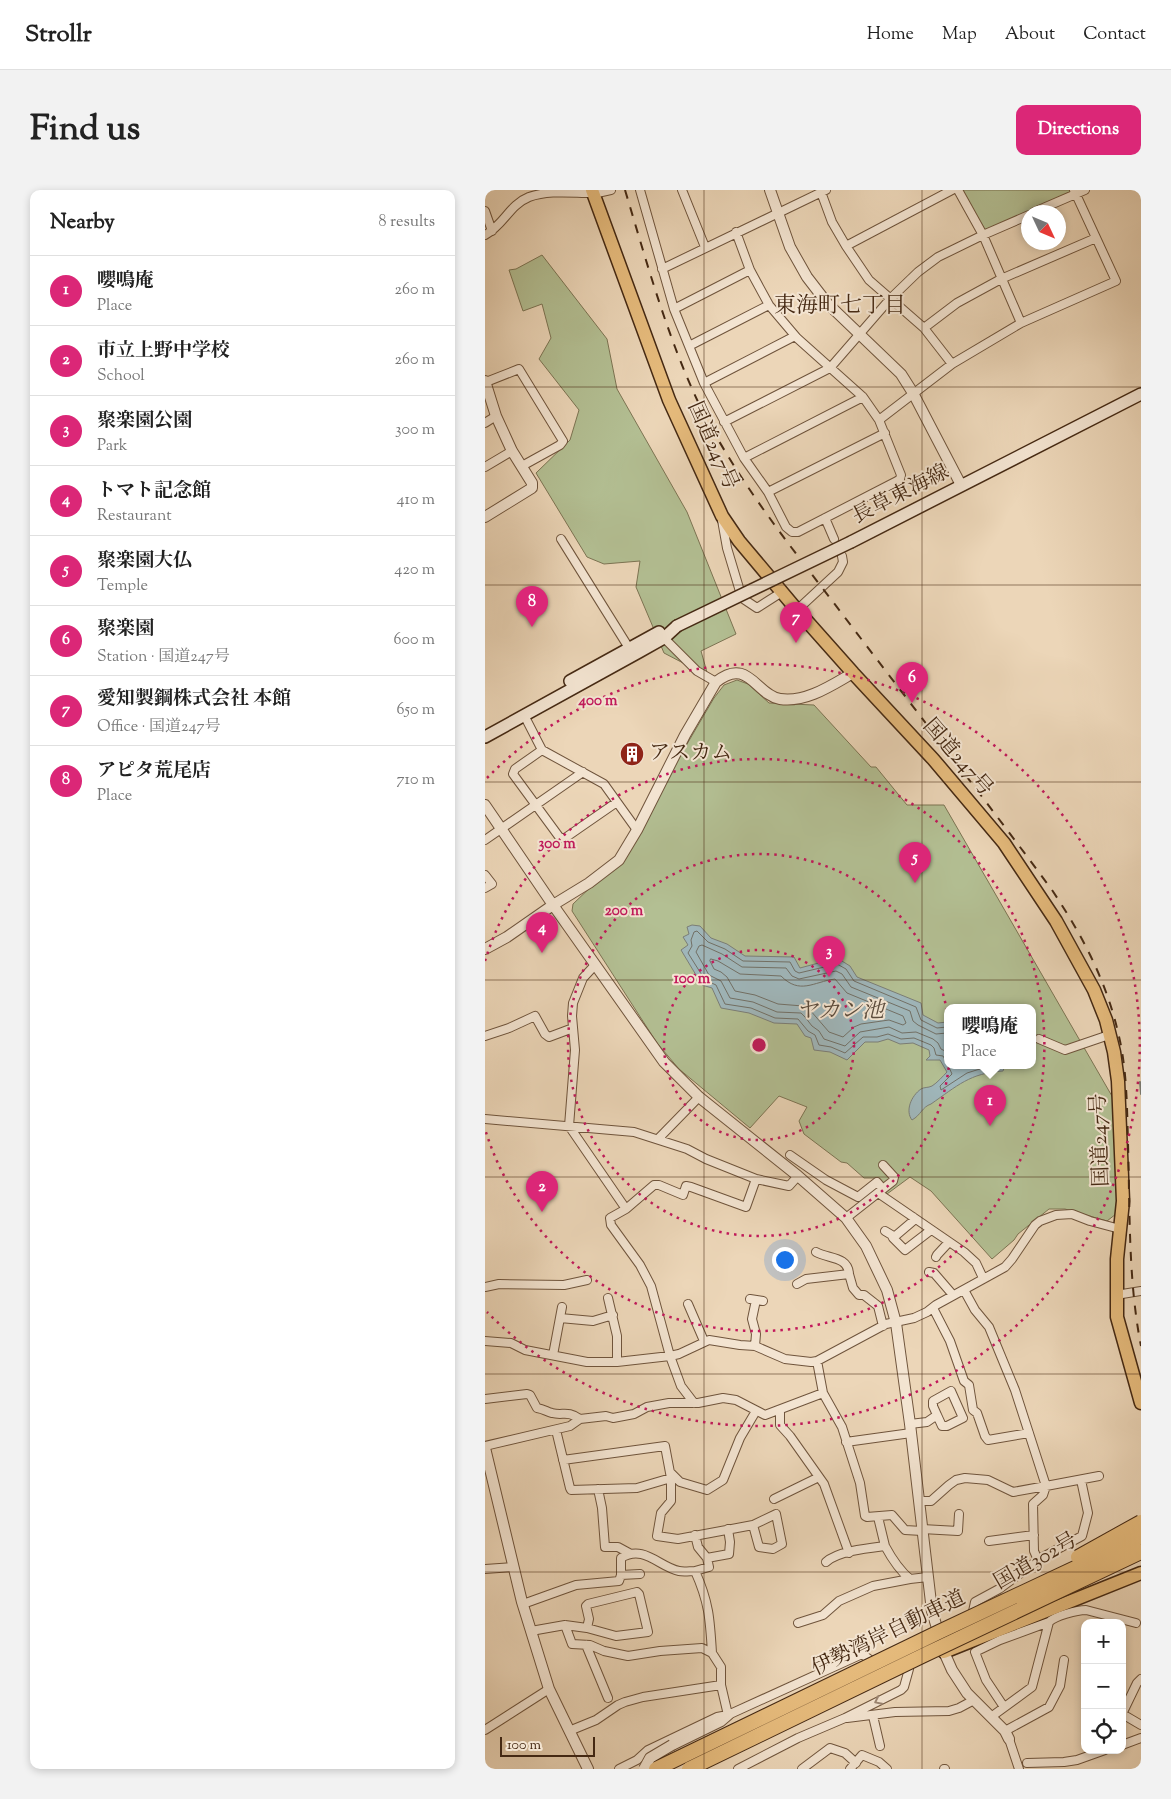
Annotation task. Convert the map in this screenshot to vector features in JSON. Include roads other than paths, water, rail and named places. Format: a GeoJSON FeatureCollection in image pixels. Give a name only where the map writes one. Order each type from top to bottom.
{"type":"FeatureCollection","features":[{"type":"Feature","properties":{"kind":"highway","name":"国道247号"},"geometry":{"type":"LineString","coordinates":[[593,192],[669,400],[722,516],[739,541],[797,610],[933,759],[1004,843],[1056,921],[1094,990],[1109,1035],[1118,1081],[1123,1201],[1117,1259],[1117,1317],[1141,1403]]}},
{"type":"Feature","properties":{"kind":"highway","name":"国道302号"},"geometry":{"type":"LineString","coordinates":[[651,1768],[971,1621],[1024,1594],[1141,1521]]}},
{"type":"Feature","properties":{"kind":"highway"},"geometry":{"type":"LineString","coordinates":[[939,1635],[1141,1521]]}},
{"type":"Feature","properties":{"kind":"highway","name":"伊勢湾岸自動車道"},"geometry":{"type":"LineString","coordinates":[[651,1768],[939,1635],[1141,1537]]}},
{"type":"Feature","properties":{"kind":"highway","name":"伊勢湾岸自動車道"},"geometry":{"type":"LineString","coordinates":[[689,1769],[1141,1552]]}},
{"type":"Feature","properties":{"kind":"highway"},"geometry":{"type":"LineString","coordinates":[[922,1656],[1141,1562]]}},
{"type":"Feature","properties":{"kind":"highway","name":"国道302号"},"geometry":{"type":"LineString","coordinates":[[700,1769],[944,1652],[998,1636],[1141,1573]]}},
{"type":"Feature","properties":{"kind":"main road","name":"長草東海線"},"geometry":{"type":"LineString","coordinates":[[485,729],[660,632],[677,626],[851,542],[1141,394]]}},
{"type":"Feature","properties":{"kind":"main road","name":"長草東海線"},"geometry":{"type":"LineString","coordinates":[[485,737],[664,638],[677,626]]}},
{"type":"Feature","properties":{"kind":"street"},"geometry":{"type":"LineString","coordinates":[[489,233],[513,206],[529,197],[550,192],[611,190]]}},
{"type":"Feature","properties":{"kind":"street"},"geometry":{"type":"LineString","coordinates":[[639,190],[674,309],[704,383],[744,458],[768,492],[786,527],[792,532],[797,532],[900,479],[901,474],[879,420],[863,397],[795,336],[769,305],[750,270],[736,232]]}},
{"type":"Feature","properties":{"kind":"street"},"geometry":{"type":"LineString","coordinates":[[682,190],[705,247]]}},
{"type":"Feature","properties":{"kind":"street"},"geometry":{"type":"LineString","coordinates":[[770,190],[790,247],[807,277],[827,303],[894,367],[913,393],[961,485]]}},
{"type":"Feature","properties":{"kind":"street"},"geometry":{"type":"LineString","coordinates":[[846,246],[952,190]]}},
{"type":"Feature","properties":{"kind":"street"},"geometry":{"type":"LineString","coordinates":[[958,190],[983,235],[1021,322]]}},
{"type":"Feature","properties":{"kind":"street"},"geometry":{"type":"LineString","coordinates":[[1048,205],[1075,192],[1085,190]]}},
{"type":"Feature","properties":{"kind":"street"},"geometry":{"type":"LineString","coordinates":[[662,268],[823,191],[832,222],[869,280],[924,328],[952,364]]}},
{"type":"Feature","properties":{"kind":"street"},"geometry":{"type":"LineString","coordinates":[[879,420],[952,364],[1021,322],[1116,281],[1075,192]]}},
{"type":"Feature","properties":{"kind":"street"},"geometry":{"type":"LineString","coordinates":[[485,211],[489,233]]}},
{"type":"Feature","properties":{"kind":"street"},"geometry":{"type":"LineString","coordinates":[[724,422],[830,368],[890,299],[918,272],[938,257],[1021,218]]}},
{"type":"Feature","properties":{"kind":"street"},"geometry":{"type":"LineString","coordinates":[[924,328],[957,303],[1001,279],[1096,238]]}},
{"type":"Feature","properties":{"kind":"street"},"geometry":{"type":"LineString","coordinates":[[674,309],[750,270]]}},
{"type":"Feature","properties":{"kind":"street"},"geometry":{"type":"LineString","coordinates":[[689,346],[769,305]]}},
{"type":"Feature","properties":{"kind":"street"},"geometry":{"type":"LineString","coordinates":[[704,383],[795,336]]}},
{"type":"Feature","properties":{"kind":"street"},"geometry":{"type":"LineString","coordinates":[[485,518],[532,488],[532,482],[512,451],[496,416],[485,381],[519,369],[563,441],[560,445],[522,466]]}},
{"type":"Feature","properties":{"kind":"street"},"geometry":{"type":"LineString","coordinates":[[744,458],[863,397]]}},
{"type":"Feature","properties":{"kind":"street"},"geometry":{"type":"LineString","coordinates":[[485,423],[496,416]]}},
{"type":"Feature","properties":{"kind":"street"},"geometry":{"type":"LineString","coordinates":[[768,492],[885,433]]}},
{"type":"Feature","properties":{"kind":"street"},"geometry":{"type":"LineString","coordinates":[[485,467],[512,451]]}},
{"type":"Feature","properties":{"kind":"street"},"geometry":{"type":"LineString","coordinates":[[722,516],[727,548],[742,598],[757,608],[782,592]]}},
{"type":"Feature","properties":{"kind":"street"},"geometry":{"type":"LineString","coordinates":[[825,518],[835,539]]}},
{"type":"Feature","properties":{"kind":"street"},"geometry":{"type":"LineString","coordinates":[[561,539],[629,648]]}},
{"type":"Feature","properties":{"kind":"street"},"geometry":{"type":"LineString","coordinates":[[797,610],[838,572],[843,562],[842,556]]}},
{"type":"Feature","properties":{"kind":"street"},"geometry":{"type":"LineString","coordinates":[[664,638],[697,672],[716,682]]}},
{"type":"Feature","properties":{"kind":"street"},"geometry":{"type":"LineString","coordinates":[[485,950],[519,930],[553,905],[589,883],[619,860],[637,830],[685,735],[716,682],[730,674],[747,676],[770,695],[778,699],[797,699],[821,691],[853,673]]}},
{"type":"Feature","properties":{"kind":"street"},"geometry":{"type":"LineString","coordinates":[[524,715],[542,750],[604,784],[637,830]]}},
{"type":"Feature","properties":{"kind":"street"},"geometry":{"type":"LineString","coordinates":[[542,750],[515,769],[513,774],[560,838],[617,802]]}},
{"type":"Feature","properties":{"kind":"street"},"geometry":{"type":"LineString","coordinates":[[485,840],[583,772]]}},
{"type":"Feature","properties":{"kind":"street"},"geometry":{"type":"LineString","coordinates":[[485,805],[663,1062],[699,1096],[798,1176],[846,1218],[866,1246],[883,1278],[896,1323],[911,1428],[932,1611],[944,1652],[952,1670],[973,1700],[1007,1735],[1018,1766],[1077,1760],[1094,1754]]}},
{"type":"Feature","properties":{"kind":"street"},"geometry":{"type":"LineString","coordinates":[[485,874],[491,884],[485,888]]}},
{"type":"Feature","properties":{"kind":"street"},"geometry":{"type":"LineString","coordinates":[[595,964],[583,978],[573,1003],[575,1050],[569,1126],[626,1209]]}},
{"type":"Feature","properties":{"kind":"street"},"geometry":{"type":"LineString","coordinates":[[485,1036],[535,1016],[545,1034],[549,1037],[573,1028]]}},
{"type":"Feature","properties":{"kind":"street"},"geometry":{"type":"LineString","coordinates":[[1039,1039],[1065,1050],[1109,1035]]}},
{"type":"Feature","properties":{"kind":"street"},"geometry":{"type":"LineString","coordinates":[[658,1139],[699,1096]]}},
{"type":"Feature","properties":{"kind":"street"},"geometry":{"type":"LineString","coordinates":[[485,1119],[634,1132],[687,1149],[755,1180],[789,1186],[798,1176]]}},
{"type":"Feature","properties":{"kind":"street"},"geometry":{"type":"LineString","coordinates":[[789,1155],[826,1180],[857,1197],[877,1182],[880,1191],[976,1263],[983,1278]]}},
{"type":"Feature","properties":{"kind":"street"},"geometry":{"type":"LineString","coordinates":[[846,1218],[893,1181],[894,1177],[883,1165]]}},
{"type":"Feature","properties":{"kind":"street"},"geometry":{"type":"LineString","coordinates":[[694,1403],[681,1386],[670,1356],[651,1286],[640,1264],[611,1225],[610,1218],[626,1209],[654,1185],[659,1185],[683,1195],[686,1186],[691,1186],[747,1207],[755,1180]]}},
{"type":"Feature","properties":{"kind":"street"},"geometry":{"type":"LineString","coordinates":[[485,1341],[511,1343],[525,1350],[587,1362],[617,1362],[670,1356],[679,1354],[709,1340],[755,1346],[785,1359],[817,1361],[883,1326],[914,1318],[998,1270],[1009,1263],[1035,1225],[1046,1219],[1072,1214],[1090,1222],[1120,1229]]}},
{"type":"Feature","properties":{"kind":"street"},"geometry":{"type":"LineString","coordinates":[[895,1237],[913,1221],[913,1217]]}},
{"type":"Feature","properties":{"kind":"street"},"geometry":{"type":"LineString","coordinates":[[885,1231],[895,1237],[893,1238],[905,1250],[931,1230]]}},
{"type":"Feature","properties":{"kind":"street"},"geometry":{"type":"LineString","coordinates":[[936,1258],[949,1242]]}},
{"type":"Feature","properties":{"kind":"street"},"geometry":{"type":"LineString","coordinates":[[816,1252],[842,1260],[848,1266],[853,1288],[859,1295],[863,1295],[877,1306],[883,1326]]}},
{"type":"Feature","properties":{"kind":"street"},"geometry":{"type":"LineString","coordinates":[[929,1272],[934,1273],[953,1295]]}},
{"type":"Feature","properties":{"kind":"street"},"geometry":{"type":"LineString","coordinates":[[797,1284],[806,1279],[849,1274]]}},
{"type":"Feature","properties":{"kind":"street"},"geometry":{"type":"LineString","coordinates":[[485,1287],[499,1284],[564,1285],[587,1280]]}},
{"type":"Feature","properties":{"kind":"street"},"geometry":{"type":"LineString","coordinates":[[964,1290],[975,1310],[989,1327],[1015,1390],[1046,1486],[1043,1495],[1033,1504],[1034,1551],[1039,1560]]}},
{"type":"Feature","properties":{"kind":"street"},"geometry":{"type":"LineString","coordinates":[[1116,1295],[1141,1291]]}},
{"type":"Feature","properties":{"kind":"street"},"geometry":{"type":"LineString","coordinates":[[608,1298],[617,1336],[617,1362]]}},
{"type":"Feature","properties":{"kind":"street"},"geometry":{"type":"LineString","coordinates":[[755,1346],[756,1334],[752,1319],[756,1300]]}},
{"type":"Feature","properties":{"kind":"street"},"geometry":{"type":"LineString","coordinates":[[688,1304],[704,1341]]}},
{"type":"Feature","properties":{"kind":"street"},"geometry":{"type":"LineString","coordinates":[[553,1355],[562,1307]]}},
{"type":"Feature","properties":{"kind":"street"},"geometry":{"type":"LineString","coordinates":[[933,1308],[950,1341],[964,1381],[969,1385],[973,1410],[977,1413],[988,1440],[1029,1433]]}},
{"type":"Feature","properties":{"kind":"street"},"geometry":{"type":"LineString","coordinates":[[560,1318],[593,1320],[613,1315]]}},
{"type":"Feature","properties":{"kind":"street"},"geometry":{"type":"LineString","coordinates":[[817,1361],[823,1393],[841,1427],[860,1483],[865,1516],[892,1515],[905,1530],[958,1532],[959,1514]]}},
{"type":"Feature","properties":{"kind":"street"},"geometry":{"type":"LineString","coordinates":[[951,1391],[963,1418],[947,1426],[942,1426],[937,1415],[933,1401],[951,1391]]}},
{"type":"Feature","properties":{"kind":"street"},"geometry":{"type":"LineString","coordinates":[[765,1415],[823,1393]]}},
{"type":"Feature","properties":{"kind":"street"},"geometry":{"type":"LineString","coordinates":[[485,1399],[527,1394],[530,1395],[537,1408],[546,1409],[551,1413],[574,1415],[579,1419]]}},
{"type":"Feature","properties":{"kind":"street"},"geometry":{"type":"LineString","coordinates":[[588,1769],[549,1689],[513,1567],[485,1447],[557,1430],[570,1426],[579,1419],[606,1416],[613,1418],[634,1414],[647,1407],[669,1402],[694,1403],[723,1398],[736,1400],[780,1425],[790,1436],[826,1489],[849,1553]]}},
{"type":"Feature","properties":{"kind":"street"},"geometry":{"type":"LineString","coordinates":[[780,1410],[780,1425]]}},
{"type":"Feature","properties":{"kind":"street"},"geometry":{"type":"LineString","coordinates":[[670,1475],[680,1482],[707,1490],[720,1483],[723,1480],[740,1438],[756,1411]]}},
{"type":"Feature","properties":{"kind":"street"},"geometry":{"type":"LineString","coordinates":[[846,1442],[911,1428],[927,1422],[937,1415]]}},
{"type":"Feature","properties":{"kind":"street"},"geometry":{"type":"LineString","coordinates":[[557,1430],[571,1490],[637,1488],[670,1475]]}},
{"type":"Feature","properties":{"kind":"street"},"geometry":{"type":"LineString","coordinates":[[563,1460],[665,1446],[670,1475],[671,1501],[661,1513],[657,1536],[678,1539],[753,1525],[776,1514],[781,1544],[773,1549],[759,1547],[753,1525]]}},
{"type":"Feature","properties":{"kind":"street"},"geometry":{"type":"LineString","coordinates":[[919,1501],[931,1501],[956,1480],[965,1478],[988,1480],[1013,1492],[1099,1476]]}},
{"type":"Feature","properties":{"kind":"street"},"geometry":{"type":"LineString","coordinates":[[774,1499],[819,1477]]}},
{"type":"Feature","properties":{"kind":"street"},"geometry":{"type":"LineString","coordinates":[[971,1621],[975,1602],[999,1589],[1039,1560],[1081,1536],[1088,1514],[1081,1480]]}},
{"type":"Feature","properties":{"kind":"street"},"geometry":{"type":"LineString","coordinates":[[598,1489],[602,1508],[605,1547],[618,1547],[629,1553],[650,1557],[677,1570],[695,1571],[709,1566],[707,1558],[698,1547],[695,1535]]}},
{"type":"Feature","properties":{"kind":"street"},"geometry":{"type":"LineString","coordinates":[[878,1517],[885,1546],[903,1573],[911,1578]]}},
{"type":"Feature","properties":{"kind":"street"},"geometry":{"type":"LineString","coordinates":[[707,1558],[729,1554],[728,1529]]}},
{"type":"Feature","properties":{"kind":"street"},"geometry":{"type":"LineString","coordinates":[[989,1541],[1034,1535]]}},
{"type":"Feature","properties":{"kind":"street"},"geometry":{"type":"LineString","coordinates":[[826,1562],[831,1557],[885,1546]]}},
{"type":"Feature","properties":{"kind":"street"},"geometry":{"type":"LineString","coordinates":[[523,1604],[576,1585],[619,1581],[621,1558],[629,1553]]}},
{"type":"Feature","properties":{"kind":"street"},"geometry":{"type":"LineString","coordinates":[[485,1569],[513,1567]]}},
{"type":"Feature","properties":{"kind":"street"},"geometry":{"type":"LineString","coordinates":[[695,1571],[702,1584],[710,1612],[712,1653],[721,1667],[721,1685],[728,1715]]}},
{"type":"Feature","properties":{"kind":"street"},"geometry":{"type":"LineString","coordinates":[[621,1575],[640,1574]]}},
{"type":"Feature","properties":{"kind":"street"},"geometry":{"type":"LineString","coordinates":[[798,1623],[823,1615],[839,1601],[873,1586],[911,1578],[928,1577]]}},
{"type":"Feature","properties":{"kind":"street"},"geometry":{"type":"LineString","coordinates":[[531,1631],[565,1625],[587,1628],[616,1636],[647,1632],[639,1594],[637,1592],[588,1604],[585,1606],[589,1619],[587,1628]]}},
{"type":"Feature","properties":{"kind":"street"},"geometry":{"type":"LineString","coordinates":[[1004,1707],[986,1680],[975,1652],[998,1636],[1049,1622],[1054,1618],[1080,1610],[1136,1623]]}},
{"type":"Feature","properties":{"kind":"street"},"geometry":{"type":"LineString","coordinates":[[986,1612],[998,1636]]}},
{"type":"Feature","properties":{"kind":"street"},"geometry":{"type":"LineString","coordinates":[[991,1717],[1032,1687],[1049,1622]]}},
{"type":"Feature","properties":{"kind":"street"},"geometry":{"type":"LineString","coordinates":[[565,1625],[571,1644],[586,1645],[628,1656],[660,1651],[702,1648],[712,1653]]}},
{"type":"Feature","properties":{"kind":"street"},"geometry":{"type":"LineString","coordinates":[[586,1645],[608,1698]]}},
{"type":"Feature","properties":{"kind":"street"},"geometry":{"type":"LineString","coordinates":[[619,1769],[637,1760],[648,1750],[668,1744],[721,1721],[728,1715],[861,1654],[877,1665]]}},
{"type":"Feature","properties":{"kind":"street"},"geometry":{"type":"LineString","coordinates":[[1007,1735],[1049,1707],[1061,1682],[1064,1660]]}},
{"type":"Feature","properties":{"kind":"street"},"geometry":{"type":"LineString","coordinates":[[738,1769],[798,1738],[845,1718],[901,1690],[904,1687],[909,1669]]}},
{"type":"Feature","properties":{"kind":"street"},"geometry":{"type":"LineString","coordinates":[[1141,1679],[1137,1683],[1123,1712],[1124,1715],[1141,1725]]}},
{"type":"Feature","properties":{"kind":"street"},"geometry":{"type":"LineString","coordinates":[[569,1731],[596,1720],[625,1702],[643,1697],[721,1685]]}},
{"type":"Feature","properties":{"kind":"street"},"geometry":{"type":"LineString","coordinates":[[485,1730],[549,1689]]}},
{"type":"Feature","properties":{"kind":"street"},"geometry":{"type":"LineString","coordinates":[[845,1718],[895,1712],[949,1711],[973,1700]]}},
{"type":"Feature","properties":{"kind":"street"},"geometry":{"type":"LineString","coordinates":[[873,1716],[880,1746]]}},
{"type":"Feature","properties":{"kind":"street"},"geometry":{"type":"LineString","coordinates":[[1126,1744],[1141,1738]]}},
{"type":"Feature","properties":{"kind":"street"},"geometry":{"type":"LineString","coordinates":[[651,1768],[650,1758],[668,1744]]}},
{"type":"Feature","properties":{"kind":"street"},"geometry":{"type":"LineString","coordinates":[[802,1769],[830,1748],[845,1753],[856,1762]]}},
{"type":"Feature","properties":{"kind":"street"},"geometry":{"type":"LineString","coordinates":[[849,1769],[862,1756],[879,1762],[887,1769]]}},
{"type":"Feature","properties":{"kind":"water","name":"ヤカン池"},"geometry":{"type":"Polygon","coordinates":[[[692,925],[700,926],[711,938],[727,944],[745,956],[794,957],[800,968],[837,958],[850,966],[857,977],[921,1003],[923,1015],[938,1023],[944,1022],[944,1067],[940,1060],[926,1060],[930,1056],[929,1050],[913,1043],[900,1044],[888,1039],[878,1042],[865,1042],[847,1060],[830,1052],[814,1050],[811,1038],[805,1036],[797,1024],[774,1023],[749,1013],[721,1008],[712,988],[702,985],[681,950],[688,945],[683,937],[689,934],[687,927],[692,925]]]}},
{"type":"Feature","properties":{"kind":"water","name":"ヤカン池"},"geometry":{"type":"Polygon","coordinates":[[[945,1069],[1004,1069],[1003,1071],[981,1074],[964,1081],[926,1107],[912,1120],[909,1108],[914,1096],[921,1089],[934,1085],[947,1072],[945,1069]]]}},
{"type":"Feature","properties":{"kind":"waterway"},"geometry":{"type":"LineString","coordinates":[[1140,1082],[1141,1094]]}},
{"type":"Feature","properties":{"kind":"railway"},"geometry":{"type":"LineString","coordinates":[[625,190],[658,300],[677,353],[700,406],[731,461],[785,539],[1052,890],[1084,944],[1102,981],[1115,1020],[1124,1066],[1127,1104],[1132,1270],[1141,1346]]}},
{"type":"Feature","properties":{"kind":"place","name":"アピタ荒尾店"},"geometry":{"type":"Point","coordinates":[532,627]}},
{"type":"Feature","properties":{"kind":"place","name":"愛知製鋼株式会社 本館"},"geometry":{"type":"Point","coordinates":[796,643]}},
{"type":"Feature","properties":{"kind":"place","name":"聚楽園"},"geometry":{"type":"Point","coordinates":[912,703]}},
{"type":"Feature","properties":{"kind":"place","name":"アスカム"},"geometry":{"type":"Point","coordinates":[632,754]}},
{"type":"Feature","properties":{"kind":"place","name":"聚楽園大仏"},"geometry":{"type":"Point","coordinates":[915,883]}},
{"type":"Feature","properties":{"kind":"place","name":"トマト記念館"},"geometry":{"type":"Point","coordinates":[542,953]}},
{"type":"Feature","properties":{"kind":"place","name":"聚楽園公園"},"geometry":{"type":"Point","coordinates":[829,977]}},
{"type":"Feature","properties":{"kind":"place","name":"嚶鳴庵"},"geometry":{"type":"Point","coordinates":[990,1126]}},
{"type":"Feature","properties":{"kind":"place","name":"市立上野中学校"},"geometry":{"type":"Point","coordinates":[542,1212]}},
{"type":"Feature","properties":{"kind":"district","name":"東海町七丁目"},"geometry":{"type":"Point","coordinates":[840,307]}}]}
